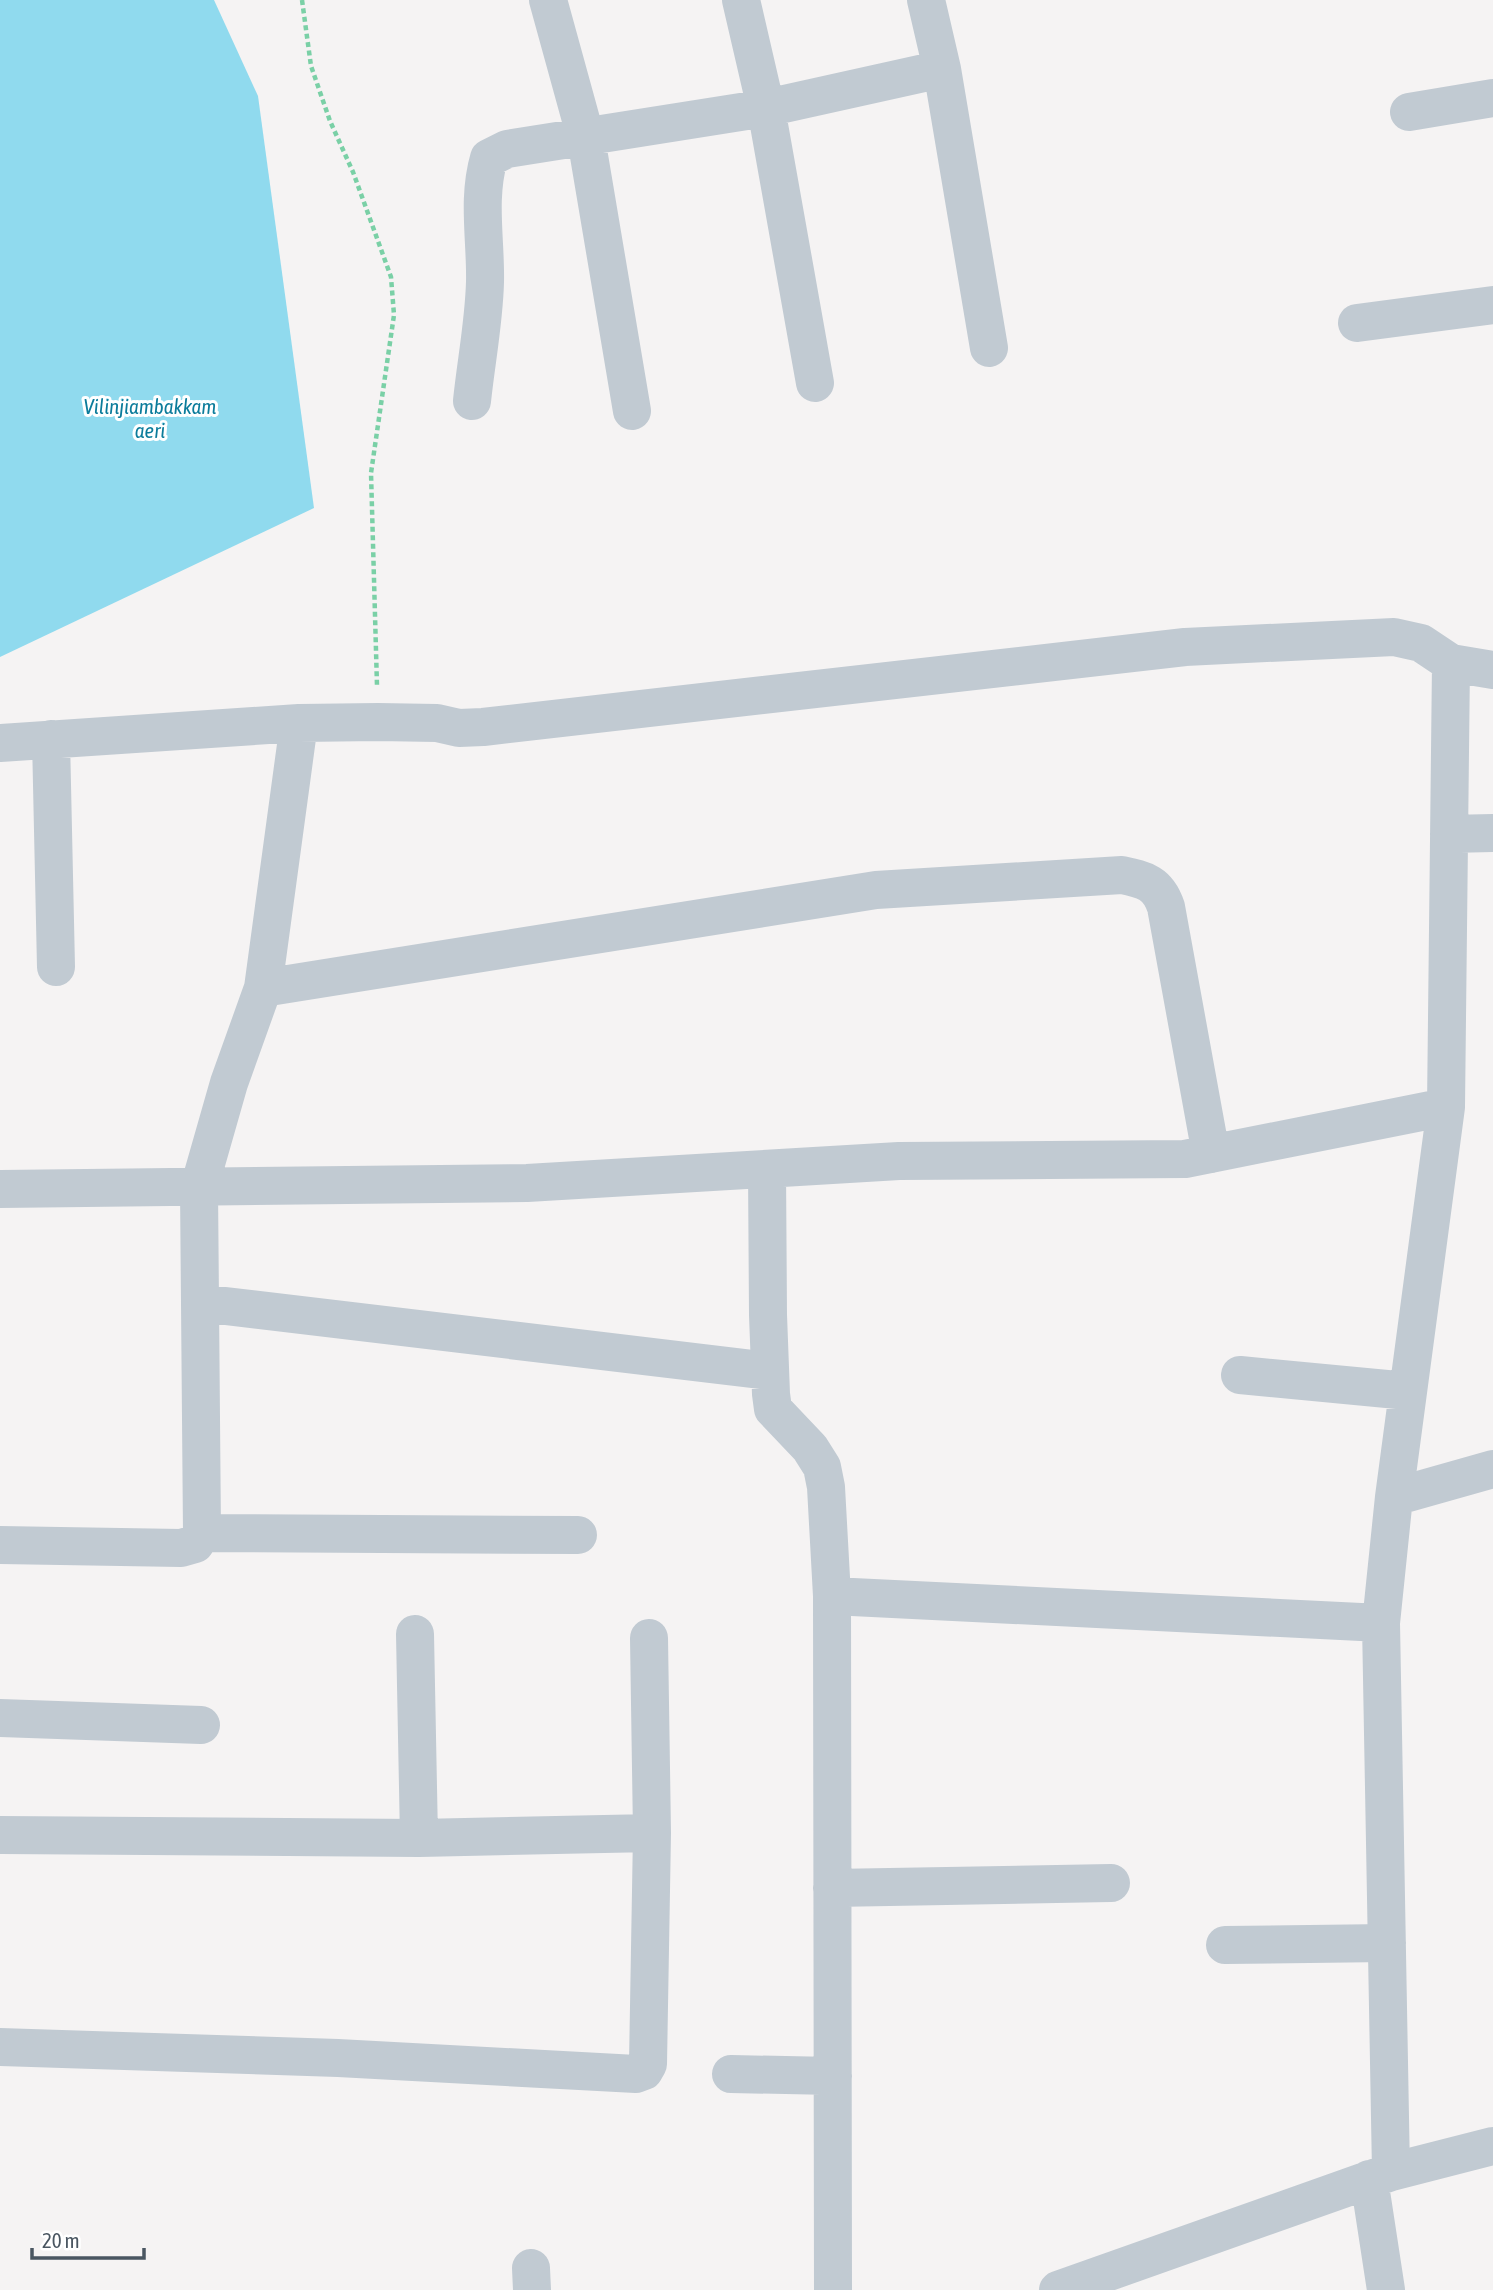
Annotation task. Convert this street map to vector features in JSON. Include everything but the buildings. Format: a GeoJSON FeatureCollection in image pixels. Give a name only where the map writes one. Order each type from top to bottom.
{"type":"FeatureCollection","features":[{"type":"Feature","properties":{"kind":"street"},"geometry":{"type":"LineString","coordinates":[[548,0],[586,138],[632,411]]}},
{"type":"Feature","properties":{"kind":"street"},"geometry":{"type":"LineString","coordinates":[[741,0],[766,108],[815,383]]}},
{"type":"Feature","properties":{"kind":"street"},"geometry":{"type":"LineString","coordinates":[[926,0],[942,69],[989,348]]}},
{"type":"Feature","properties":{"kind":"street"},"geometry":{"type":"LineString","coordinates":[[472,401],[485,284],[482,204],[489,158],[507,149],[766,108],[942,69]]}},
{"type":"Feature","properties":{"kind":"street"},"geometry":{"type":"LineString","coordinates":[[1409,112],[1493,98]]}},
{"type":"Feature","properties":{"kind":"street"},"geometry":{"type":"LineString","coordinates":[[1357,323],[1493,305]]}},
{"type":"Feature","properties":{"kind":"street"},"geometry":{"type":"LineString","coordinates":[[0,743],[299,723],[437,723],[459,728],[482,727],[1185,646],[1394,637],[1421,643],[1451,663],[1493,670]]}},
{"type":"Feature","properties":{"kind":"street"},"geometry":{"type":"LineString","coordinates":[[1387,2290],[1380,2176],[1387,1943],[1381,1623],[1394,1496],[1446,1107],[1451,663]]}},
{"type":"Feature","properties":{"kind":"street"},"geometry":{"type":"LineString","coordinates":[[0,1545],[181,1548],[195,1544],[202,1533],[199,1188],[222,1105],[263,988],[299,723]]}},
{"type":"Feature","properties":{"kind":"street"},"geometry":{"type":"LineString","coordinates":[[51,739],[56,967]]}},
{"type":"Feature","properties":{"kind":"street"},"geometry":{"type":"LineString","coordinates":[[1449,834],[1493,833]]}},
{"type":"Feature","properties":{"kind":"street"},"geometry":{"type":"LineString","coordinates":[[263,988],[876,890],[1122,875],[1144,880],[1161,892],[1211,1154]]}},
{"type":"Feature","properties":{"kind":"street"},"geometry":{"type":"LineString","coordinates":[[0,1189],[527,1183],[899,1161],[1185,1159],[1446,1107]]}},
{"type":"Feature","properties":{"kind":"street"},"geometry":{"type":"LineString","coordinates":[[767,1169],[770,1371],[774,1409],[810,1448],[822,1466],[826,1487],[832,1596],[833,2290]]}},
{"type":"Feature","properties":{"kind":"street"},"geometry":{"type":"LineString","coordinates":[[200,1303],[770,1371]]}},
{"type":"Feature","properties":{"kind":"street"},"geometry":{"type":"LineString","coordinates":[[1240,1375],[1408,1391]]}},
{"type":"Feature","properties":{"kind":"street"},"geometry":{"type":"LineString","coordinates":[[1394,1496],[1493,1469]]}},
{"type":"Feature","properties":{"kind":"street"},"geometry":{"type":"LineString","coordinates":[[202,1533],[578,1535]]}},
{"type":"Feature","properties":{"kind":"street"},"geometry":{"type":"LineString","coordinates":[[832,1596],[1381,1623]]}},
{"type":"Feature","properties":{"kind":"street"},"geometry":{"type":"LineString","coordinates":[[415,1634],[419,1838]]}},
{"type":"Feature","properties":{"kind":"street"},"geometry":{"type":"LineString","coordinates":[[0,2047],[338,2059],[636,2074],[644,2071],[648,2064],[652,1833],[649,1638]]}},
{"type":"Feature","properties":{"kind":"street"},"geometry":{"type":"LineString","coordinates":[[0,1718],[201,1725]]}},
{"type":"Feature","properties":{"kind":"street"},"geometry":{"type":"LineString","coordinates":[[0,1835],[419,1838],[652,1833]]}},
{"type":"Feature","properties":{"kind":"street"},"geometry":{"type":"LineString","coordinates":[[832,1888],[1111,1883]]}},
{"type":"Feature","properties":{"kind":"street"},"geometry":{"type":"LineString","coordinates":[[1226,1945],[1387,1943]]}},
{"type":"Feature","properties":{"kind":"street"},"geometry":{"type":"LineString","coordinates":[[730,2074],[833,2076]]}},
{"type":"Feature","properties":{"kind":"street"},"geometry":{"type":"LineString","coordinates":[[1058,2290],[1380,2176],[1493,2146]]}},
{"type":"Feature","properties":{"kind":"path"},"geometry":{"type":"LineString","coordinates":[[302,0],[311,66],[391,277],[394,315],[371,473],[378,722]]}},
{"type":"Feature","properties":{"kind":"water","name":"Vilinjiambakkam aeri"},"geometry":{"type":"Polygon","coordinates":[[[0,0],[214,0],[258,96],[314,508],[0,657],[0,0]]]}}]}
